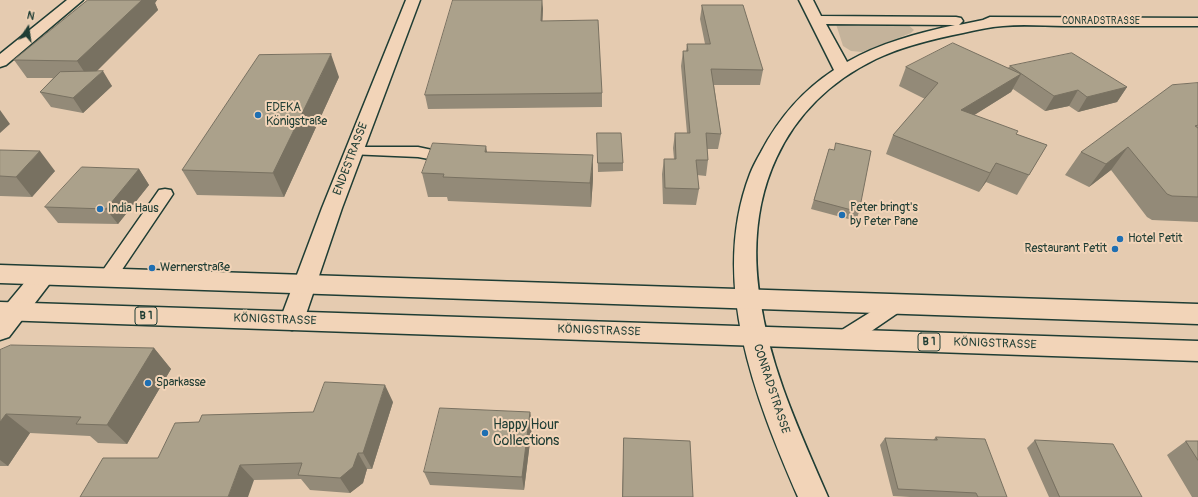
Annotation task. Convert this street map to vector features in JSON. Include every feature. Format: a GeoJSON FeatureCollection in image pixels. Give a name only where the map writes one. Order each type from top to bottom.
{"type":"FeatureCollection","features":[{"type":"Feature","properties":{"kind":"street"},"geometry":{"type":"LineString","coordinates":[[0,62],[76,0]]}},
{"type":"Feature","properties":{"kind":"street","name":"ENDESTRASSE"},"geometry":{"type":"LineString","coordinates":[[292,320],[354,151],[413,0]]}},
{"type":"Feature","properties":{"kind":"street"},"geometry":{"type":"LineString","coordinates":[[806,0],[843,71]]}},
{"type":"Feature","properties":{"kind":"street","name":"CONRADSTRASSE"},"geometry":{"type":"LineString","coordinates":[[817,20],[1198,22]]}},
{"type":"Feature","properties":{"kind":"street","name":"CONRADSTRASSE"},"geometry":{"type":"LineString","coordinates":[[813,497],[791,450],[778,416],[766,381],[754,336],[748,298],[746,237],[749,211],[759,175],[785,125],[812,95],[843,71],[871,55],[941,32],[1004,21]]}},
{"type":"Feature","properties":{"kind":"street"},"geometry":{"type":"LineString","coordinates":[[0,274],[1198,314]]}},
{"type":"Feature","properties":{"kind":"street"},"geometry":{"type":"LineString","coordinates":[[0,330],[7,311],[43,276]]}},
{"type":"Feature","properties":{"kind":"street","name":"KÖNIGSTRASSE"},"geometry":{"type":"LineString","coordinates":[[7,311],[1198,351]]}},
{"type":"Feature","properties":{"kind":"lane"},"geometry":{"type":"LineString","coordinates":[[354,151],[434,154],[465,162]]}},
{"type":"Feature","properties":{"kind":"lane"},"geometry":{"type":"LineString","coordinates":[[107,278],[165,194]]}},
{"type":"Feature","properties":{"kind":"lane"},"geometry":{"type":"LineString","coordinates":[[844,339],[898,303]]}},
{"type":"Feature","properties":{"kind":"shaded area"},"geometry":{"type":"Polygon","coordinates":[[[836,24],[907,24],[914,30],[911,33],[862,52],[851,51],[843,46],[836,24]]]}},
{"type":"Feature","properties":{"kind":"building"},"geometry":{"type":"Polygon","coordinates":[[[88,0],[142,0],[77,61],[14,60],[88,0]]]}},
{"type":"Feature","properties":{"kind":"building"},"geometry":{"type":"Polygon","coordinates":[[[453,0],[542,0],[541,21],[598,20],[602,93],[425,95],[453,0]]]}},
{"type":"Feature","properties":{"kind":"building"},"geometry":{"type":"Polygon","coordinates":[[[702,5],[743,5],[763,70],[711,69],[721,134],[706,133],[708,160],[696,160],[699,189],[665,188],[664,159],[676,159],[675,133],[690,133],[683,51],[688,51],[687,44],[710,44],[702,5]]]}},
{"type":"Feature","properties":{"kind":"building"},"geometry":{"type":"Polygon","coordinates":[[[953,43],[1021,74],[961,110],[1018,131],[1016,134],[1047,145],[1029,175],[996,163],[990,173],[893,135],[938,83],[906,67],[953,43]]]}},
{"type":"Feature","properties":{"kind":"building"},"geometry":{"type":"Polygon","coordinates":[[[1072,53],[1127,87],[1087,97],[1078,90],[1054,96],[1010,66],[1072,53]]]}},
{"type":"Feature","properties":{"kind":"building"},"geometry":{"type":"Polygon","coordinates":[[[331,54],[273,173],[182,170],[259,55],[331,54]]]}},
{"type":"Feature","properties":{"kind":"building"},"geometry":{"type":"Polygon","coordinates":[[[103,71],[73,98],[40,92],[60,72],[103,71]]]}},
{"type":"Feature","properties":{"kind":"building"},"geometry":{"type":"Polygon","coordinates":[[[1198,83],[1198,125],[1195,126],[1198,128],[1198,197],[1172,196],[1167,194],[1128,147],[1106,164],[1081,152],[1172,85],[1198,83]]]}},
{"type":"Feature","properties":{"kind":"building"},"geometry":{"type":"Polygon","coordinates":[[[597,133],[621,133],[623,163],[598,163],[597,133]]]}},
{"type":"Feature","properties":{"kind":"building"},"geometry":{"type":"Polygon","coordinates":[[[433,143],[486,146],[485,152],[593,155],[590,183],[443,177],[444,174],[422,173],[433,143]]]}},
{"type":"Feature","properties":{"kind":"building"},"geometry":{"type":"Polygon","coordinates":[[[836,143],[871,151],[859,212],[814,200],[829,149],[834,150],[836,143]]]}},
{"type":"Feature","properties":{"kind":"building"},"geometry":{"type":"Polygon","coordinates":[[[0,150],[40,151],[16,177],[0,176],[0,150]]]}},
{"type":"Feature","properties":{"kind":"building"},"geometry":{"type":"Polygon","coordinates":[[[82,167],[139,169],[106,209],[45,207],[82,167]]]}},
{"type":"Feature","properties":{"kind":"building"},"geometry":{"type":"Polygon","coordinates":[[[11,345],[154,348],[107,425],[76,424],[81,417],[6,414],[0,422],[0,350],[11,345]]]}},
{"type":"Feature","properties":{"kind":"building"},"geometry":{"type":"Polygon","coordinates":[[[325,382],[385,385],[363,453],[358,453],[353,467],[340,478],[298,475],[302,463],[240,465],[228,497],[80,497],[103,458],[158,458],[175,423],[199,422],[202,415],[313,412],[325,382]]]}},
{"type":"Feature","properties":{"kind":"building"},"geometry":{"type":"Polygon","coordinates":[[[440,408],[530,412],[522,477],[424,472],[440,408]]]}},
{"type":"Feature","properties":{"kind":"building"},"geometry":{"type":"Polygon","coordinates":[[[936,437],[985,439],[1007,497],[978,497],[976,493],[898,489],[885,438],[937,440],[936,437]]]}},
{"type":"Feature","properties":{"kind":"building"},"geometry":{"type":"Polygon","coordinates":[[[624,438],[690,441],[693,497],[623,497],[624,438]]]}},
{"type":"Feature","properties":{"kind":"building"},"geometry":{"type":"Polygon","coordinates":[[[1035,440],[1113,444],[1142,497],[1060,497],[1035,440]]]}},
{"type":"Feature","properties":{"kind":"building"},"geometry":{"type":"Polygon","coordinates":[[[1186,441],[1198,441],[1198,460],[1186,441]]]}},
{"type":"Feature","properties":{"kind":"place","name":"EDEKA Königstraße"},"geometry":{"type":"Point","coordinates":[258,115]}},
{"type":"Feature","properties":{"kind":"place","name":"India Haus"},"geometry":{"type":"Point","coordinates":[100,209]}},
{"type":"Feature","properties":{"kind":"place","name":"Peter bringt's by Peter Pane"},"geometry":{"type":"Point","coordinates":[842,215]}},
{"type":"Feature","properties":{"kind":"place","name":"Hotel Petit"},"geometry":{"type":"Point","coordinates":[1120,239]}},
{"type":"Feature","properties":{"kind":"place","name":"Restaurant Petit"},"geometry":{"type":"Point","coordinates":[1115,249]}},
{"type":"Feature","properties":{"kind":"place","name":"Wernerstraße"},"geometry":{"type":"Point","coordinates":[152,268]}},
{"type":"Feature","properties":{"kind":"place","name":"Sparkasse"},"geometry":{"type":"Point","coordinates":[148,383]}},
{"type":"Feature","properties":{"kind":"place","name":"Happy Hour Collections"},"geometry":{"type":"Point","coordinates":[485,433]}}]}
